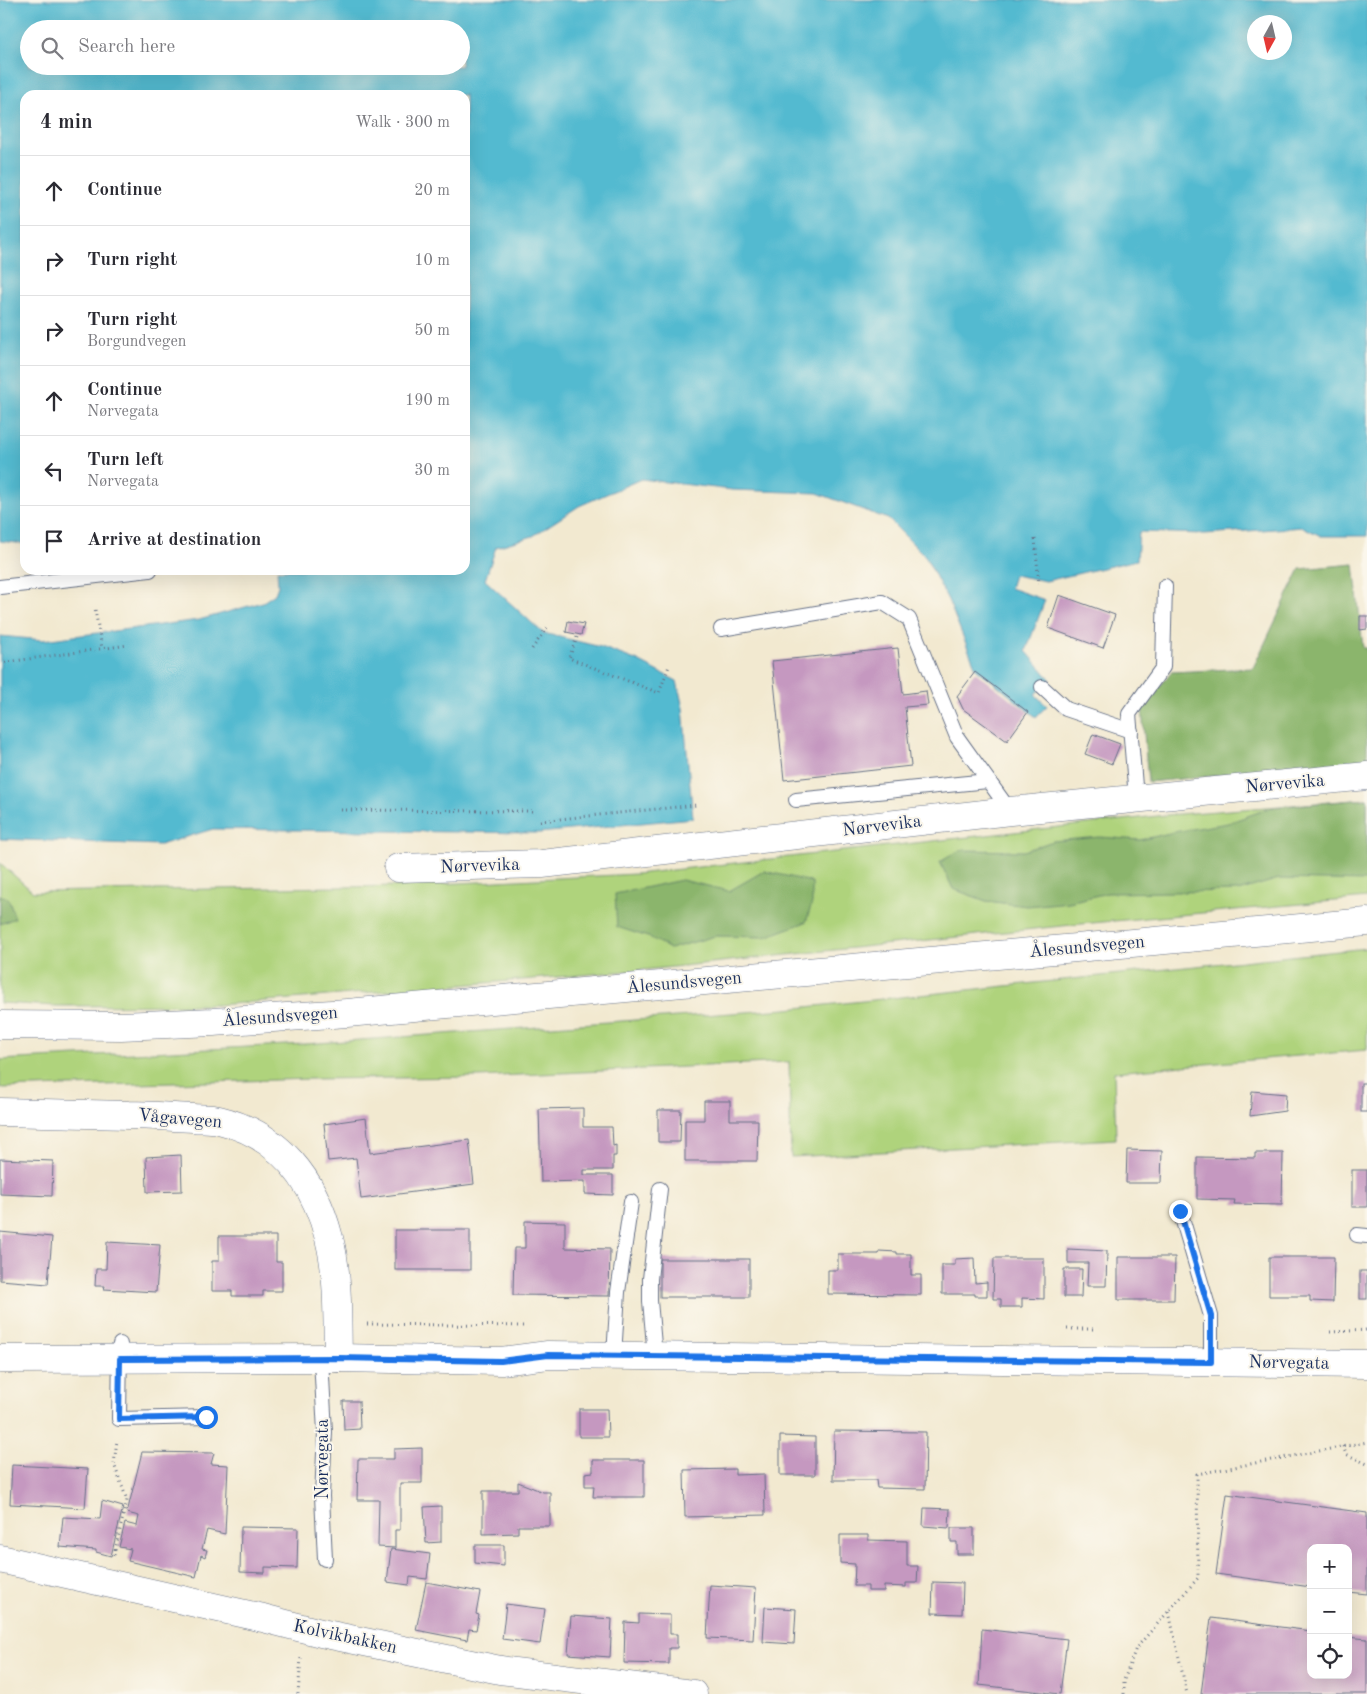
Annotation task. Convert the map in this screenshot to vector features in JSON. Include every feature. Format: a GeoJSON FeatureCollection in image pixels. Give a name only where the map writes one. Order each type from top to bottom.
{"type":"FeatureCollection","features":[{"type":"Feature","properties":{"kind":"main road","name":"Nørvevika"},"geometry":{"type":"LineString","coordinates":[[398,868],[542,864],[1010,811],[1367,776]]}},
{"type":"Feature","properties":{"kind":"main road","name":"Ålesundsvegen"},"geometry":{"type":"LineString","coordinates":[[0,1025],[140,1025],[347,1013],[1367,922]]}},
{"type":"Feature","properties":{"kind":"main road","name":"Vågavegen"},"geometry":{"type":"LineString","coordinates":[[0,1112],[157,1115],[217,1120],[245,1128],[267,1140],[282,1152],[300,1172],[313,1195],[326,1228],[336,1281],[333,1354]]}},
{"type":"Feature","properties":{"kind":"main road"},"geometry":{"type":"LineString","coordinates":[[0,1344],[120,1351],[333,1354]]}},
{"type":"Feature","properties":{"kind":"main road"},"geometry":{"type":"LineString","coordinates":[[0,1359],[120,1351]]}},
{"type":"Feature","properties":{"kind":"main road","name":"Nørvegata"},"geometry":{"type":"LineString","coordinates":[[333,1354],[501,1361],[548,1355],[1367,1364]]}},
{"type":"Feature","properties":{"kind":"main road","name":"Kolvikbakken"},"geometry":{"type":"LineString","coordinates":[[0,1558],[321,1633],[500,1670],[693,1694]]}},
{"type":"Feature","properties":{"kind":"lane"},"geometry":{"type":"LineString","coordinates":[[0,587],[106,575]]}},
{"type":"Feature","properties":{"kind":"lane"},"geometry":{"type":"LineString","coordinates":[[1136,798],[1130,714],[1163,666],[1165,586]]}},
{"type":"Feature","properties":{"kind":"lane"},"geometry":{"type":"LineString","coordinates":[[721,629],[882,602],[909,619],[957,737],[1010,811]]}},
{"type":"Feature","properties":{"kind":"lane"},"geometry":{"type":"LineString","coordinates":[[1042,687],[1066,709],[1131,731]]}},
{"type":"Feature","properties":{"kind":"lane"},"geometry":{"type":"LineString","coordinates":[[796,800],[988,781]]}},
{"type":"Feature","properties":{"kind":"lane"},"geometry":{"type":"LineString","coordinates":[[655,1356],[650,1279],[660,1189]]}},
{"type":"Feature","properties":{"kind":"lane"},"geometry":{"type":"LineString","coordinates":[[614,1356],[618,1292],[631,1202]]}},
{"type":"Feature","properties":{"kind":"lane"},"geometry":{"type":"LineString","coordinates":[[1180,1211],[1211,1316],[1211,1362]]}},
{"type":"Feature","properties":{"kind":"lane"},"geometry":{"type":"LineString","coordinates":[[120,1351],[119,1419],[206,1417]]}},
{"type":"Feature","properties":{"kind":"lane","name":"Nørvegata"},"geometry":{"type":"LineString","coordinates":[[325,1559],[322,1496],[325,1432],[333,1354]]}},
{"type":"Feature","properties":{"kind":"path"},"geometry":{"type":"LineString","coordinates":[[1035,539],[1039,584]]}},
{"type":"Feature","properties":{"kind":"path"},"geometry":{"type":"LineString","coordinates":[[95,610],[102,648]]}},
{"type":"Feature","properties":{"kind":"path"},"geometry":{"type":"LineString","coordinates":[[532,650],[548,626]]}},
{"type":"Feature","properties":{"kind":"path"},"geometry":{"type":"LineString","coordinates":[[577,638],[569,658],[659,693],[669,666]]}},
{"type":"Feature","properties":{"kind":"path"},"geometry":{"type":"LineString","coordinates":[[0,663],[128,645]]}},
{"type":"Feature","properties":{"kind":"path"},"geometry":{"type":"LineString","coordinates":[[540,821],[698,805]]}},
{"type":"Feature","properties":{"kind":"path"},"geometry":{"type":"LineString","coordinates":[[341,810],[533,811]]}},
{"type":"Feature","properties":{"kind":"path"},"geometry":{"type":"LineString","coordinates":[[113,1562],[127,1500],[114,1464],[119,1419]]}},
{"type":"Feature","properties":{"kind":"path"},"geometry":{"type":"LineString","coordinates":[[1124,1694],[1124,1680],[1136,1648],[1198,1578],[1197,1474],[1367,1442]]}},
{"type":"Feature","properties":{"kind":"path"},"geometry":{"type":"LineString","coordinates":[[1343,1446],[1346,1454],[1367,1464]]}},
{"type":"Feature","properties":{"kind":"path"},"geometry":{"type":"LineString","coordinates":[[1169,1611],[1188,1694]]}},
{"type":"Feature","properties":{"kind":"path"},"geometry":{"type":"LineString","coordinates":[[298,1694],[300,1667]]}},
{"type":"Feature","properties":{"kind":"green space"},"geometry":{"type":"Polygon","coordinates":[[[1354,564],[1363,648],[1367,648],[1367,762],[1148,782],[1142,709],[1171,672],[1253,668],[1300,569],[1354,564]]]}},
{"type":"Feature","properties":{"kind":"green space"},"geometry":{"type":"Polygon","coordinates":[[[1367,799],[1367,898],[1081,924],[654,969],[218,1005],[56,1006],[0,1003],[0,863],[33,892],[399,886],[636,874],[1167,815],[1367,799]]]}},
{"type":"Feature","properties":{"kind":"green space"},"geometry":{"type":"Polygon","coordinates":[[[1367,799],[1367,881],[1279,879],[1238,891],[1107,893],[1069,902],[1027,906],[986,901],[953,889],[940,862],[960,850],[1024,851],[1053,841],[1100,837],[1140,840],[1228,823],[1273,807],[1367,799]]]}},
{"type":"Feature","properties":{"kind":"green space"},"geometry":{"type":"Polygon","coordinates":[[[764,871],[812,882],[812,903],[806,922],[765,937],[715,936],[670,949],[651,938],[617,927],[615,894],[682,880],[729,891],[764,871]]]}},
{"type":"Feature","properties":{"kind":"green space"},"geometry":{"type":"Polygon","coordinates":[[[0,895],[8,898],[15,918],[0,924],[0,895]]]}},
{"type":"Feature","properties":{"kind":"green space"},"geometry":{"type":"Polygon","coordinates":[[[1367,948],[1367,1050],[1114,1072],[1116,1139],[791,1157],[789,1062],[479,1077],[311,1079],[0,1088],[0,1060],[305,1044],[787,1009],[1367,948]]]}},
{"type":"Feature","properties":{"kind":"water"},"geometry":{"type":"Polygon","coordinates":[[[0,0],[1367,0],[1367,536],[1321,536],[1303,527],[1205,534],[1139,532],[1137,560],[1046,581],[1014,575],[1010,588],[1045,600],[1026,651],[1051,680],[1035,694],[1047,706],[1036,717],[976,668],[948,600],[925,556],[888,519],[817,493],[732,490],[641,479],[579,506],[533,536],[496,547],[485,580],[543,633],[601,647],[638,661],[677,681],[683,708],[693,818],[539,833],[213,829],[160,845],[0,839],[0,636],[43,640],[199,620],[263,602],[275,594],[278,586],[277,575],[470,575],[470,90],[20,90],[20,543],[0,541],[0,0]]]}},
{"type":"Feature","properties":{"kind":"building"},"geometry":{"type":"Polygon","coordinates":[[[1059,595],[1115,615],[1103,648],[1048,628],[1059,595]]]}},
{"type":"Feature","properties":{"kind":"building"},"geometry":{"type":"Polygon","coordinates":[[[1360,616],[1367,616],[1367,629],[1360,630],[1360,616]]]}},
{"type":"Feature","properties":{"kind":"building"},"geometry":{"type":"Polygon","coordinates":[[[568,621],[584,624],[581,635],[566,632],[568,621]]]}},
{"type":"Feature","properties":{"kind":"building"},"geometry":{"type":"Polygon","coordinates":[[[898,648],[903,694],[926,691],[928,705],[905,707],[911,766],[784,780],[772,661],[898,648]]]}},
{"type":"Feature","properties":{"kind":"building"},"geometry":{"type":"Polygon","coordinates":[[[975,672],[1028,712],[1007,741],[963,709],[957,696],[975,672]]]}},
{"type":"Feature","properties":{"kind":"building"},"geometry":{"type":"Polygon","coordinates":[[[1093,734],[1120,744],[1112,764],[1085,754],[1093,734]]]}},
{"type":"Feature","properties":{"kind":"building"},"geometry":{"type":"Polygon","coordinates":[[[1361,1083],[1367,1083],[1367,1112],[1361,1112],[1361,1083]]]}},
{"type":"Feature","properties":{"kind":"building"},"geometry":{"type":"Polygon","coordinates":[[[1252,1091],[1286,1094],[1285,1111],[1250,1116],[1252,1091]]]}},
{"type":"Feature","properties":{"kind":"building"},"geometry":{"type":"Polygon","coordinates":[[[704,1101],[730,1101],[730,1120],[758,1120],[757,1161],[685,1161],[685,1120],[704,1120],[704,1101]]]}},
{"type":"Feature","properties":{"kind":"building"},"geometry":{"type":"Polygon","coordinates":[[[583,1108],[583,1127],[612,1127],[613,1146],[616,1145],[616,1156],[613,1156],[613,1170],[584,1170],[584,1175],[613,1175],[613,1195],[585,1194],[585,1181],[541,1182],[539,1109],[583,1108]]]}},
{"type":"Feature","properties":{"kind":"building"},"geometry":{"type":"Polygon","coordinates":[[[658,1110],[681,1110],[680,1142],[658,1142],[658,1110]]]}},
{"type":"Feature","properties":{"kind":"building"},"geometry":{"type":"Polygon","coordinates":[[[366,1118],[370,1153],[469,1140],[474,1184],[361,1199],[356,1158],[328,1161],[324,1124],[366,1118]]]}},
{"type":"Feature","properties":{"kind":"building"},"geometry":{"type":"Polygon","coordinates":[[[1127,1150],[1162,1151],[1161,1183],[1126,1183],[1127,1150]]]}},
{"type":"Feature","properties":{"kind":"building"},"geometry":{"type":"Polygon","coordinates":[[[1255,1153],[1283,1153],[1282,1205],[1234,1204],[1235,1200],[1197,1199],[1197,1157],[1255,1158],[1255,1153]]]}},
{"type":"Feature","properties":{"kind":"building"},"geometry":{"type":"Polygon","coordinates":[[[181,1155],[182,1191],[147,1192],[146,1157],[181,1155]]]}},
{"type":"Feature","properties":{"kind":"building"},"geometry":{"type":"Polygon","coordinates":[[[0,1159],[53,1161],[52,1196],[0,1194],[0,1159]]]}},
{"type":"Feature","properties":{"kind":"building"},"geometry":{"type":"Polygon","coordinates":[[[1352,1170],[1367,1170],[1367,1207],[1352,1207],[1352,1170]]]}},
{"type":"Feature","properties":{"kind":"building"},"geometry":{"type":"Polygon","coordinates":[[[525,1221],[565,1222],[565,1248],[610,1249],[609,1296],[513,1295],[514,1248],[525,1248],[525,1221]]]}},
{"type":"Feature","properties":{"kind":"building"},"geometry":{"type":"Polygon","coordinates":[[[395,1230],[470,1230],[470,1270],[395,1270],[395,1230]]]}},
{"type":"Feature","properties":{"kind":"building"},"geometry":{"type":"Polygon","coordinates":[[[0,1232],[52,1237],[48,1284],[0,1280],[0,1232]]]}},
{"type":"Feature","properties":{"kind":"building"},"geometry":{"type":"Polygon","coordinates":[[[219,1236],[276,1236],[276,1262],[282,1262],[282,1291],[263,1291],[263,1296],[232,1296],[232,1291],[212,1291],[212,1261],[219,1261],[219,1236]]]}},
{"type":"Feature","properties":{"kind":"building"},"geometry":{"type":"Polygon","coordinates":[[[107,1242],[160,1245],[156,1292],[104,1289],[105,1286],[95,1286],[96,1269],[106,1269],[107,1242]]]}},
{"type":"Feature","properties":{"kind":"building"},"geometry":{"type":"Polygon","coordinates":[[[1068,1249],[1107,1251],[1106,1286],[1087,1286],[1088,1263],[1068,1263],[1068,1249]]]}},
{"type":"Feature","properties":{"kind":"building"},"geometry":{"type":"Polygon","coordinates":[[[879,1251],[911,1254],[911,1275],[921,1275],[921,1295],[828,1294],[828,1270],[838,1270],[838,1254],[879,1254],[879,1251]]]}},
{"type":"Feature","properties":{"kind":"building"},"geometry":{"type":"Polygon","coordinates":[[[1118,1257],[1175,1257],[1174,1300],[1118,1300],[1118,1257]]]}},
{"type":"Feature","properties":{"kind":"building"},"geometry":{"type":"Polygon","coordinates":[[[1269,1257],[1334,1257],[1333,1302],[1310,1301],[1310,1296],[1269,1296],[1269,1257]]]}},
{"type":"Feature","properties":{"kind":"building"},"geometry":{"type":"Polygon","coordinates":[[[974,1258],[975,1283],[987,1282],[987,1296],[942,1294],[942,1265],[955,1265],[955,1259],[974,1258]]]}},
{"type":"Feature","properties":{"kind":"building"},"geometry":{"type":"Polygon","coordinates":[[[994,1258],[1044,1258],[1044,1299],[1022,1298],[1022,1307],[1001,1307],[1001,1299],[993,1299],[994,1258]]]}},
{"type":"Feature","properties":{"kind":"building"},"geometry":{"type":"Polygon","coordinates":[[[660,1259],[749,1259],[749,1297],[660,1297],[660,1259]]]}},
{"type":"Feature","properties":{"kind":"building"},"geometry":{"type":"Polygon","coordinates":[[[1064,1269],[1082,1269],[1081,1297],[1064,1297],[1064,1269]]]}},
{"type":"Feature","properties":{"kind":"building"},"geometry":{"type":"Polygon","coordinates":[[[1360,1271],[1367,1271],[1367,1299],[1360,1299],[1360,1271]]]}},
{"type":"Feature","properties":{"kind":"building"},"geometry":{"type":"Polygon","coordinates":[[[343,1401],[359,1401],[360,1429],[344,1430],[343,1401]]]}},
{"type":"Feature","properties":{"kind":"building"},"geometry":{"type":"Polygon","coordinates":[[[579,1409],[607,1409],[608,1437],[579,1437],[579,1409]]]}},
{"type":"Feature","properties":{"kind":"building"},"geometry":{"type":"Polygon","coordinates":[[[834,1431],[926,1432],[925,1489],[877,1488],[876,1480],[833,1480],[834,1431]]]}},
{"type":"Feature","properties":{"kind":"building"},"geometry":{"type":"Polygon","coordinates":[[[780,1436],[815,1437],[815,1475],[780,1475],[780,1436]]]}},
{"type":"Feature","properties":{"kind":"building"},"geometry":{"type":"Polygon","coordinates":[[[422,1448],[422,1483],[400,1483],[400,1530],[395,1530],[395,1548],[378,1547],[379,1500],[357,1500],[358,1459],[394,1459],[394,1449],[422,1448]]]}},
{"type":"Feature","properties":{"kind":"building"},"geometry":{"type":"Polygon","coordinates":[[[142,1452],[214,1453],[211,1464],[228,1465],[225,1534],[207,1530],[202,1549],[207,1550],[205,1557],[201,1555],[196,1577],[128,1561],[131,1549],[119,1547],[125,1523],[137,1526],[139,1516],[127,1513],[142,1452]]]}},
{"type":"Feature","properties":{"kind":"building"},"geometry":{"type":"Polygon","coordinates":[[[593,1460],[644,1460],[644,1497],[593,1497],[594,1486],[585,1486],[585,1473],[593,1472],[593,1460]]]}},
{"type":"Feature","properties":{"kind":"building"},"geometry":{"type":"Polygon","coordinates":[[[12,1465],[88,1469],[85,1508],[10,1504],[12,1465]]]}},
{"type":"Feature","properties":{"kind":"building"},"geometry":{"type":"Polygon","coordinates":[[[735,1469],[735,1475],[764,1474],[765,1515],[685,1517],[684,1470],[735,1469]]]}},
{"type":"Feature","properties":{"kind":"building"},"geometry":{"type":"Polygon","coordinates":[[[518,1482],[543,1492],[550,1492],[550,1526],[518,1526],[518,1533],[483,1534],[483,1491],[518,1491],[518,1482]]]}},
{"type":"Feature","properties":{"kind":"building"},"geometry":{"type":"Polygon","coordinates":[[[1227,1494],[1367,1513],[1367,1594],[1352,1592],[1352,1544],[1307,1544],[1307,1586],[1216,1574],[1227,1494]]]}},
{"type":"Feature","properties":{"kind":"building"},"geometry":{"type":"Polygon","coordinates":[[[102,1501],[123,1507],[111,1556],[96,1552],[96,1550],[60,1547],[63,1517],[100,1519],[102,1501]]]}},
{"type":"Feature","properties":{"kind":"building"},"geometry":{"type":"Polygon","coordinates":[[[441,1506],[441,1542],[426,1543],[424,1507],[441,1506]]]}},
{"type":"Feature","properties":{"kind":"building"},"geometry":{"type":"Polygon","coordinates":[[[924,1508],[950,1509],[949,1528],[923,1526],[924,1508]]]}},
{"type":"Feature","properties":{"kind":"building"},"geometry":{"type":"Polygon","coordinates":[[[241,1527],[298,1528],[297,1568],[265,1567],[265,1573],[240,1572],[241,1527]]]}},
{"type":"Feature","properties":{"kind":"building"},"geometry":{"type":"Polygon","coordinates":[[[951,1528],[974,1528],[974,1554],[957,1554],[957,1542],[951,1542],[951,1528]]]}},
{"type":"Feature","properties":{"kind":"building"},"geometry":{"type":"Polygon","coordinates":[[[840,1535],[868,1535],[868,1540],[907,1541],[907,1566],[918,1566],[917,1583],[906,1583],[906,1587],[884,1586],[884,1591],[868,1591],[868,1586],[854,1586],[855,1564],[840,1563],[840,1535]]]}},
{"type":"Feature","properties":{"kind":"building"},"geometry":{"type":"Polygon","coordinates":[[[475,1545],[504,1545],[504,1566],[475,1563],[475,1545]]]}},
{"type":"Feature","properties":{"kind":"building"},"geometry":{"type":"Polygon","coordinates":[[[391,1549],[430,1554],[427,1579],[410,1577],[409,1585],[387,1582],[391,1549]]]}},
{"type":"Feature","properties":{"kind":"building"},"geometry":{"type":"Polygon","coordinates":[[[426,1582],[480,1592],[476,1614],[479,1615],[476,1630],[469,1629],[467,1640],[416,1630],[426,1582]]]}},
{"type":"Feature","properties":{"kind":"building"},"geometry":{"type":"Polygon","coordinates":[[[933,1582],[963,1583],[962,1614],[932,1613],[933,1582]]]}},
{"type":"Feature","properties":{"kind":"building"},"geometry":{"type":"Polygon","coordinates":[[[710,1585],[756,1588],[753,1640],[707,1638],[710,1585]]]}},
{"type":"Feature","properties":{"kind":"building"},"geometry":{"type":"Polygon","coordinates":[[[506,1604],[545,1609],[540,1644],[502,1639],[506,1604]]]}},
{"type":"Feature","properties":{"kind":"building"},"geometry":{"type":"Polygon","coordinates":[[[765,1607],[796,1609],[794,1644],[763,1642],[765,1607]]]}},
{"type":"Feature","properties":{"kind":"building"},"geometry":{"type":"Polygon","coordinates":[[[639,1614],[670,1615],[670,1634],[677,1634],[677,1648],[669,1648],[669,1664],[624,1663],[625,1622],[639,1623],[639,1614]]]}},
{"type":"Feature","properties":{"kind":"building"},"geometry":{"type":"Polygon","coordinates":[[[571,1616],[612,1619],[610,1657],[568,1654],[571,1616]]]}},
{"type":"Feature","properties":{"kind":"building"},"geometry":{"type":"Polygon","coordinates":[[[1211,1618],[1307,1630],[1307,1679],[1352,1679],[1352,1637],[1367,1639],[1367,1694],[1201,1694],[1211,1618]]]}},
{"type":"Feature","properties":{"kind":"building"},"geometry":{"type":"Polygon","coordinates":[[[982,1629],[1067,1639],[1060,1694],[979,1685],[982,1629]]]}},
{"type":"Feature","properties":{"kind":"route"},"geometry":{"type":"LineString","coordinates":[[206,1417],[119,1419],[120,1359],[338,1358],[501,1361],[548,1355],[1211,1362],[1211,1316],[1180,1211]]}}]}
